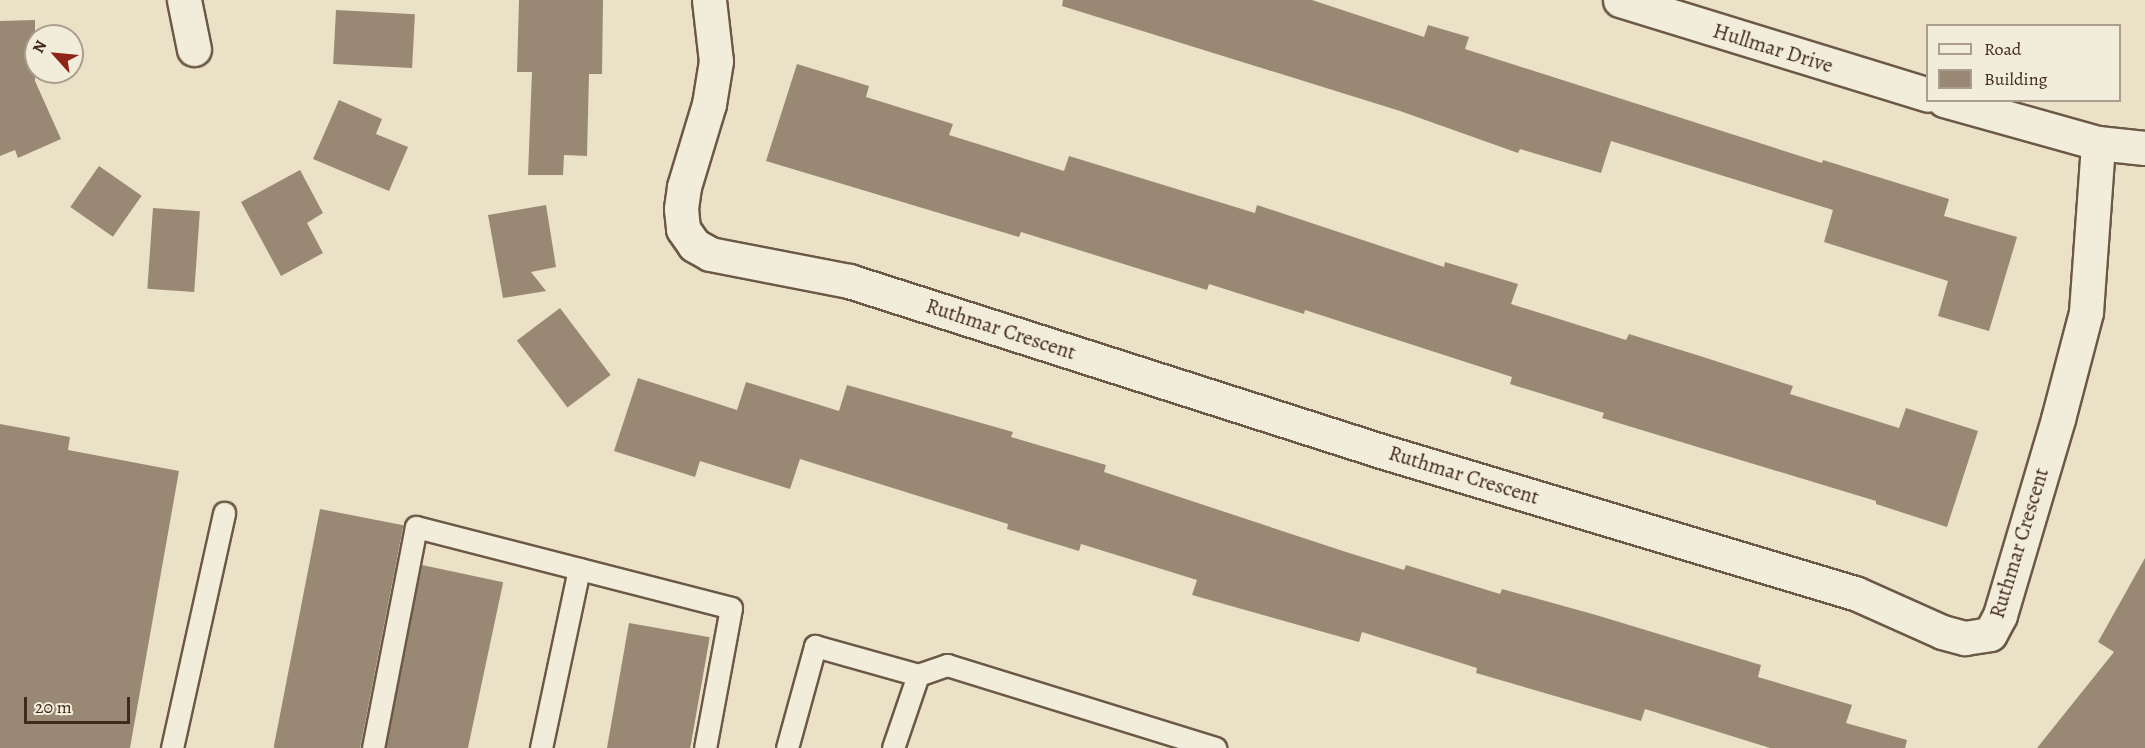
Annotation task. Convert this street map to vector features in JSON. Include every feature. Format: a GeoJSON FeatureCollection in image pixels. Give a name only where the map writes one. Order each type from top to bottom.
{"type":"FeatureCollection","features":[{"type":"Feature","properties":{"kind":"street"},"geometry":{"type":"LineString","coordinates":[[184,0],[194,49]]}},
{"type":"Feature","properties":{"kind":"street","name":"Ruthmar Crescent"},"geometry":{"type":"LineString","coordinates":[[709,0],[716,61],[709,104],[684,187],[681,209],[683,229],[694,244],[710,254],[849,281],[1382,451],[1855,593],[1942,632],[1965,638],[1990,634],[2000,615],[2058,419],[2085,312],[2098,143]]}},
{"type":"Feature","properties":{"kind":"street","name":"Hullmar Drive"},"geometry":{"type":"LineString","coordinates":[[1620,0],[1926,94]]}},
{"type":"Feature","properties":{"kind":"street"},"geometry":{"type":"LineString","coordinates":[[1951,102],[2098,143],[2145,148]]}},
{"type":"Feature","properties":{"kind":"lane"},"geometry":{"type":"LineString","coordinates":[[172,748],[224,513]]}},
{"type":"Feature","properties":{"kind":"lane"},"geometry":{"type":"LineString","coordinates":[[373,748],[416,527],[731,608],[705,748]]}},
{"type":"Feature","properties":{"kind":"lane"},"geometry":{"type":"LineString","coordinates":[[541,748],[579,569]]}},
{"type":"Feature","properties":{"kind":"lane"},"geometry":{"type":"LineString","coordinates":[[787,748],[815,646],[918,675],[947,665],[1215,748]]}},
{"type":"Feature","properties":{"kind":"lane"},"geometry":{"type":"LineString","coordinates":[[893,748],[918,675]]}},
{"type":"Feature","properties":{"kind":"building"},"geometry":{"type":"Polygon","coordinates":[[[519,0],[603,0],[602,74],[589,74],[587,156],[564,155],[563,175],[528,175],[532,72],[517,72],[519,0]]]}},
{"type":"Feature","properties":{"kind":"building"},"geometry":{"type":"Polygon","coordinates":[[[1063,0],[1312,0],[1424,37],[1428,25],[1469,37],[1465,49],[1822,163],[1823,160],[1949,199],[1944,216],[2017,237],[1989,331],[1938,316],[1948,281],[1824,242],[1833,210],[1611,141],[1601,173],[1520,149],[1518,153],[1400,111],[1062,6],[1063,0]]]}},
{"type":"Feature","properties":{"kind":"building"},"geometry":{"type":"Polygon","coordinates":[[[336,10],[415,14],[412,68],[333,64],[336,10]]]}},
{"type":"Feature","properties":{"kind":"building"},"geometry":{"type":"Polygon","coordinates":[[[35,20],[35,24],[24,24],[24,84],[36,84],[61,139],[18,158],[15,150],[0,156],[0,21],[35,20]]]}},
{"type":"Feature","properties":{"kind":"building"},"geometry":{"type":"Polygon","coordinates":[[[797,64],[869,86],[866,97],[953,124],[949,135],[1064,171],[1069,156],[1255,213],[1257,205],[1444,267],[1445,262],[1518,284],[1511,304],[1626,340],[1629,334],[1793,386],[1790,394],[1899,428],[1906,408],[1978,431],[1947,527],[1876,504],[1876,501],[1602,418],[1604,413],[1510,384],[1512,377],[1305,310],[1304,314],[1209,284],[1207,290],[1021,232],[1019,237],[766,161],[797,64]]]}},
{"type":"Feature","properties":{"kind":"building"},"geometry":{"type":"Polygon","coordinates":[[[339,100],[382,119],[376,134],[408,147],[389,191],[313,159],[339,100]]]}},
{"type":"Feature","properties":{"kind":"building"},"geometry":{"type":"Polygon","coordinates":[[[99,166],[142,196],[113,237],[70,207],[99,166]]]}},
{"type":"Feature","properties":{"kind":"building"},"geometry":{"type":"Polygon","coordinates":[[[300,170],[323,213],[307,223],[323,253],[281,276],[241,202],[300,170]]]}},
{"type":"Feature","properties":{"kind":"building"},"geometry":{"type":"Polygon","coordinates":[[[546,205],[556,267],[531,272],[546,291],[503,298],[488,215],[546,205]]]}},
{"type":"Feature","properties":{"kind":"building"},"geometry":{"type":"Polygon","coordinates":[[[153,208],[200,211],[194,292],[147,289],[153,208]]]}},
{"type":"Feature","properties":{"kind":"building"},"geometry":{"type":"Polygon","coordinates":[[[560,308],[611,375],[567,408],[517,340],[560,308]]]}},
{"type":"Feature","properties":{"kind":"building"},"geometry":{"type":"Polygon","coordinates":[[[638,378],[737,410],[746,382],[839,411],[847,385],[1013,432],[1011,437],[1106,465],[1104,472],[1346,552],[1404,570],[1406,565],[1500,594],[1502,589],[1761,665],[1758,677],[1852,705],[1846,723],[1907,740],[1905,748],[1770,748],[1645,709],[1641,721],[1476,673],[1477,668],[1362,632],[1359,642],[1192,595],[1197,580],[1081,544],[1079,551],[1007,529],[1008,524],[800,459],[790,489],[700,461],[695,477],[614,451],[638,378]]]}},
{"type":"Feature","properties":{"kind":"building"},"geometry":{"type":"Polygon","coordinates":[[[0,424],[70,437],[68,450],[179,471],[130,748],[0,748],[0,424]]]}},
{"type":"Feature","properties":{"kind":"building"},"geometry":{"type":"Polygon","coordinates":[[[320,509],[403,525],[360,748],[274,748],[320,509]]]}},
{"type":"Feature","properties":{"kind":"building"},"geometry":{"type":"Polygon","coordinates":[[[2145,558],[2145,748],[2037,748],[2114,652],[2098,642],[2145,558]]]}},
{"type":"Feature","properties":{"kind":"building"},"geometry":{"type":"Polygon","coordinates":[[[422,565],[503,582],[468,748],[383,748],[422,565]]]}},
{"type":"Feature","properties":{"kind":"building"},"geometry":{"type":"Polygon","coordinates":[[[629,623],[710,637],[690,748],[607,748],[629,623]]]}}]}
